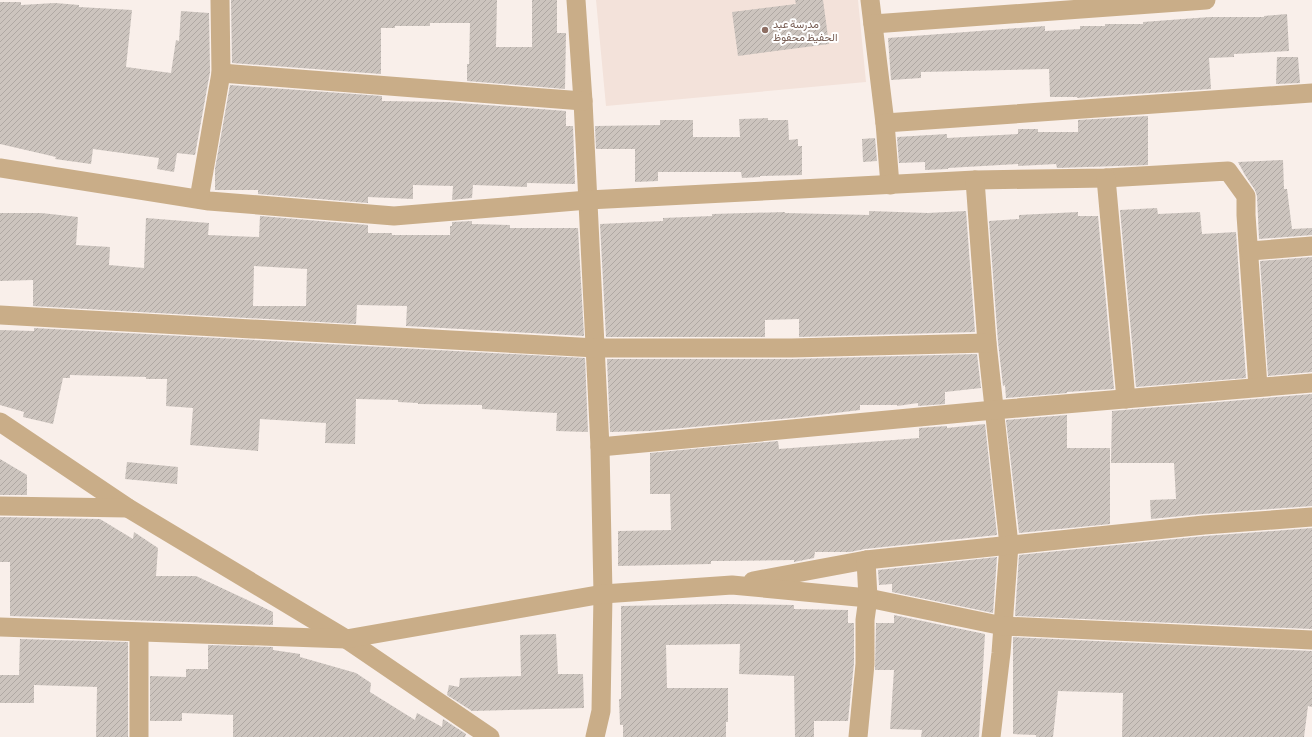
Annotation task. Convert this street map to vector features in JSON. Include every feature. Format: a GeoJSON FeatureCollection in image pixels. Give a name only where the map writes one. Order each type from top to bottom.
{"type":"FeatureCollection","features":[{"type":"Feature","properties":{"kind":"street"},"geometry":{"type":"LineString","coordinates":[[199,199],[221,73],[220,0]]}},
{"type":"Feature","properties":{"kind":"street"},"geometry":{"type":"LineString","coordinates":[[576,0],[583,101],[600,447],[603,594],[601,712],[595,737]]}},
{"type":"Feature","properties":{"kind":"street"},"geometry":{"type":"LineString","coordinates":[[870,0],[885,123],[890,185]]}},
{"type":"Feature","properties":{"kind":"street"},"geometry":{"type":"LineString","coordinates":[[873,24],[1206,0]]}},
{"type":"Feature","properties":{"kind":"street"},"geometry":{"type":"LineString","coordinates":[[221,73],[583,101]]}},
{"type":"Feature","properties":{"kind":"street"},"geometry":{"type":"LineString","coordinates":[[885,123],[1312,93]]}},
{"type":"Feature","properties":{"kind":"street"},"geometry":{"type":"LineString","coordinates":[[0,168],[199,199],[394,216],[588,200],[975,180],[1106,178],[1228,171],[1246,196],[1258,388]]}},
{"type":"Feature","properties":{"kind":"street"},"geometry":{"type":"LineString","coordinates":[[1106,178],[1126,399]]}},
{"type":"Feature","properties":{"kind":"street"},"geometry":{"type":"LineString","coordinates":[[975,180],[987,343],[1009,545],[1003,626],[991,737]]}},
{"type":"Feature","properties":{"kind":"street"},"geometry":{"type":"LineString","coordinates":[[1250,251],[1312,246]]}},
{"type":"Feature","properties":{"kind":"street"},"geometry":{"type":"LineString","coordinates":[[0,315],[596,348],[792,348],[987,343]]}},
{"type":"Feature","properties":{"kind":"street"},"geometry":{"type":"LineString","coordinates":[[600,447],[994,410],[1312,383]]}},
{"type":"Feature","properties":{"kind":"street"},"geometry":{"type":"LineString","coordinates":[[0,422],[128,508],[346,639],[490,737]]}},
{"type":"Feature","properties":{"kind":"street"},"geometry":{"type":"LineString","coordinates":[[0,506],[128,508]]}},
{"type":"Feature","properties":{"kind":"street"},"geometry":{"type":"LineString","coordinates":[[0,627],[138,633],[346,639],[603,594],[732,585],[866,560],[1204,525],[1312,517]]}},
{"type":"Feature","properties":{"kind":"street"},"geometry":{"type":"LineString","coordinates":[[858,737],[865,664],[865,620],[868,598],[866,560]]}},
{"type":"Feature","properties":{"kind":"street"},"geometry":{"type":"LineString","coordinates":[[732,585],[868,598],[1003,626],[1312,640]]}},
{"type":"Feature","properties":{"kind":"street"},"geometry":{"type":"LineString","coordinates":[[138,633],[138,737]]}},
{"type":"Feature","properties":{"kind":"shaded area"},"geometry":{"type":"Polygon","coordinates":[[[596,0],[858,0],[866,82],[606,106],[596,0]]]}},
{"type":"Feature","properties":{"kind":"building"},"geometry":{"type":"Polygon","coordinates":[[[231,0],[497,0],[496,47],[532,47],[532,0],[557,0],[557,33],[566,33],[565,89],[467,81],[470,23],[430,23],[430,26],[395,26],[395,28],[381,28],[381,74],[232,63],[231,0]]]}},
{"type":"Feature","properties":{"kind":"building"},"geometry":{"type":"Polygon","coordinates":[[[795,0],[823,0],[829,44],[738,56],[732,12],[796,4],[795,0]]]}},
{"type":"Feature","properties":{"kind":"building"},"geometry":{"type":"Polygon","coordinates":[[[0,2],[21,2],[21,5],[55,3],[79,5],[79,7],[132,10],[126,67],[171,73],[176,40],[179,41],[181,11],[209,13],[210,72],[195,155],[177,153],[174,172],[157,169],[159,158],[93,149],[91,164],[55,159],[56,157],[0,144],[0,2]]]}},
{"type":"Feature","properties":{"kind":"building"},"geometry":{"type":"Polygon","coordinates":[[[1287,14],[1289,51],[1234,54],[1234,57],[1209,58],[1211,89],[1077,98],[1050,97],[1049,69],[921,72],[921,78],[891,80],[888,38],[1045,26],[1045,31],[1080,29],[1080,26],[1105,26],[1105,24],[1143,24],[1143,22],[1210,17],[1264,17],[1287,14]]]}},
{"type":"Feature","properties":{"kind":"building"},"geometry":{"type":"Polygon","coordinates":[[[1277,57],[1298,57],[1300,83],[1276,84],[1277,57]]]}},
{"type":"Feature","properties":{"kind":"building"},"geometry":{"type":"Polygon","coordinates":[[[230,85],[382,96],[382,101],[448,102],[566,111],[566,126],[573,126],[575,184],[527,183],[527,187],[473,185],[472,198],[452,200],[453,186],[413,185],[413,199],[368,197],[368,203],[258,194],[258,190],[215,190],[215,169],[230,85]]]}},
{"type":"Feature","properties":{"kind":"building"},"geometry":{"type":"Polygon","coordinates":[[[1148,116],[1148,165],[1057,168],[1056,164],[1018,166],[1018,164],[925,170],[925,162],[899,163],[897,137],[947,134],[947,138],[1018,134],[1018,129],[1038,129],[1038,132],[1078,132],[1078,120],[1148,116]]]}},
{"type":"Feature","properties":{"kind":"building"},"geometry":{"type":"Polygon","coordinates":[[[768,118],[768,120],[788,120],[789,140],[798,139],[798,146],[802,146],[802,175],[742,178],[741,172],[658,172],[658,181],[635,182],[635,149],[596,149],[595,126],[660,125],[660,120],[693,120],[693,137],[740,137],[739,119],[768,118]]]}},
{"type":"Feature","properties":{"kind":"building"},"geometry":{"type":"Polygon","coordinates":[[[875,138],[877,161],[863,162],[862,139],[875,138]]]}},
{"type":"Feature","properties":{"kind":"building"},"geometry":{"type":"Polygon","coordinates":[[[1283,160],[1284,189],[1287,189],[1292,229],[1312,228],[1312,235],[1259,239],[1257,196],[1238,162],[1283,160]]]}},
{"type":"Feature","properties":{"kind":"building"},"geometry":{"type":"Polygon","coordinates":[[[1157,208],[1158,214],[1200,212],[1202,234],[1236,232],[1246,378],[1136,387],[1120,210],[1157,208]]]}},
{"type":"Feature","properties":{"kind":"building"},"geometry":{"type":"Polygon","coordinates":[[[869,211],[928,213],[966,211],[975,332],[799,337],[799,319],[765,320],[765,337],[606,337],[600,224],[663,221],[663,218],[712,216],[712,214],[785,212],[869,215],[869,211]]]}},
{"type":"Feature","properties":{"kind":"building"},"geometry":{"type":"Polygon","coordinates":[[[1078,212],[1078,216],[1098,216],[1114,389],[1006,398],[1005,385],[1003,386],[998,342],[989,221],[1019,219],[1019,215],[1078,212]]]}},
{"type":"Feature","properties":{"kind":"building"},"geometry":{"type":"Polygon","coordinates":[[[0,213],[41,213],[78,217],[76,245],[110,247],[109,265],[144,268],[146,218],[209,223],[208,235],[259,237],[260,216],[368,225],[368,233],[392,233],[392,235],[450,235],[450,226],[452,226],[452,222],[472,221],[472,224],[510,225],[510,228],[578,228],[584,336],[406,326],[407,306],[357,305],[356,324],[33,306],[33,280],[0,281],[0,213]],[[254,266],[253,306],[306,306],[307,269],[254,266]]]}},
{"type":"Feature","properties":{"kind":"building"},"geometry":{"type":"Polygon","coordinates":[[[1312,257],[1312,372],[1268,376],[1260,261],[1312,257]]]}},
{"type":"Feature","properties":{"kind":"building"},"geometry":{"type":"Polygon","coordinates":[[[34,328],[585,358],[588,432],[556,431],[557,413],[482,409],[482,405],[418,404],[398,402],[398,400],[356,399],[355,444],[325,443],[326,423],[260,419],[258,451],[190,445],[193,408],[166,406],[167,379],[70,375],[70,378],[63,378],[53,424],[23,417],[24,412],[0,405],[0,330],[34,331],[34,328]]]}},
{"type":"Feature","properties":{"kind":"building"},"geometry":{"type":"Polygon","coordinates":[[[977,354],[981,388],[945,392],[945,404],[918,406],[918,403],[897,406],[860,405],[860,410],[802,417],[650,431],[610,432],[607,359],[792,359],[977,354]]]}},
{"type":"Feature","properties":{"kind":"building"},"geometry":{"type":"Polygon","coordinates":[[[1312,394],[1312,506],[1151,519],[1150,500],[1176,499],[1174,463],[1111,463],[1112,411],[1312,394]]]}},
{"type":"Feature","properties":{"kind":"building"},"geometry":{"type":"Polygon","coordinates":[[[1067,415],[1067,448],[1110,448],[1110,524],[1019,533],[1006,420],[1067,415]]]}},
{"type":"Feature","properties":{"kind":"building"},"geometry":{"type":"Polygon","coordinates":[[[985,424],[997,535],[865,549],[850,552],[815,552],[814,558],[794,562],[794,560],[711,561],[711,564],[618,566],[618,531],[671,530],[670,494],[650,494],[650,453],[778,441],[779,449],[919,438],[919,428],[947,426],[947,428],[985,424]]]}},
{"type":"Feature","properties":{"kind":"building"},"geometry":{"type":"Polygon","coordinates":[[[0,459],[27,475],[27,495],[0,495],[0,459]]]}},
{"type":"Feature","properties":{"kind":"building"},"geometry":{"type":"Polygon","coordinates":[[[127,462],[178,467],[177,484],[125,479],[127,462]]]}},
{"type":"Feature","properties":{"kind":"building"},"geometry":{"type":"Polygon","coordinates":[[[0,517],[100,519],[133,539],[134,532],[158,548],[156,576],[196,576],[273,612],[273,625],[10,616],[10,562],[0,562],[0,517]]]}},
{"type":"Feature","properties":{"kind":"building"},"geometry":{"type":"Polygon","coordinates":[[[1312,528],[1312,629],[1015,616],[1019,555],[1205,536],[1312,528]]]}},
{"type":"Feature","properties":{"kind":"building"},"geometry":{"type":"Polygon","coordinates":[[[997,557],[993,613],[892,592],[892,584],[879,585],[878,570],[997,557]]]}},
{"type":"Feature","properties":{"kind":"building"},"geometry":{"type":"Polygon","coordinates":[[[724,604],[794,605],[794,609],[848,610],[848,623],[854,623],[854,663],[848,721],[814,721],[814,737],[795,737],[794,676],[739,674],[740,644],[666,645],[667,688],[728,688],[728,722],[726,722],[726,737],[623,737],[623,725],[620,725],[619,699],[621,699],[621,606],[724,604]]]}},
{"type":"Feature","properties":{"kind":"building"},"geometry":{"type":"Polygon","coordinates":[[[894,615],[985,634],[979,737],[921,737],[922,730],[890,729],[894,670],[875,670],[876,623],[894,623],[894,615]]]}},
{"type":"Feature","properties":{"kind":"building"},"geometry":{"type":"Polygon","coordinates":[[[556,634],[558,674],[583,674],[584,708],[472,711],[447,695],[449,685],[459,687],[460,678],[521,676],[520,635],[556,634]]]}},
{"type":"Feature","properties":{"kind":"building"},"geometry":{"type":"Polygon","coordinates":[[[1013,637],[1312,651],[1312,707],[1308,706],[1304,737],[1122,737],[1123,693],[1058,691],[1053,737],[1036,737],[1036,735],[1013,734],[1013,637]]]}},
{"type":"Feature","properties":{"kind":"building"},"geometry":{"type":"Polygon","coordinates":[[[20,639],[128,642],[128,737],[96,737],[97,687],[34,685],[34,703],[0,703],[0,675],[19,675],[20,639]]]}},
{"type":"Feature","properties":{"kind":"building"},"geometry":{"type":"Polygon","coordinates":[[[208,645],[273,647],[273,650],[300,654],[300,657],[356,673],[371,683],[370,692],[415,720],[417,713],[442,727],[443,719],[466,734],[465,737],[233,737],[233,715],[182,713],[182,721],[150,721],[150,676],[186,677],[186,669],[208,669],[208,645]]]}},
{"type":"Feature","properties":{"kind":"place","name":"مدرسة عبد الحفيظ محفوظ"},"geometry":{"type":"Point","coordinates":[765,30]}}]}
